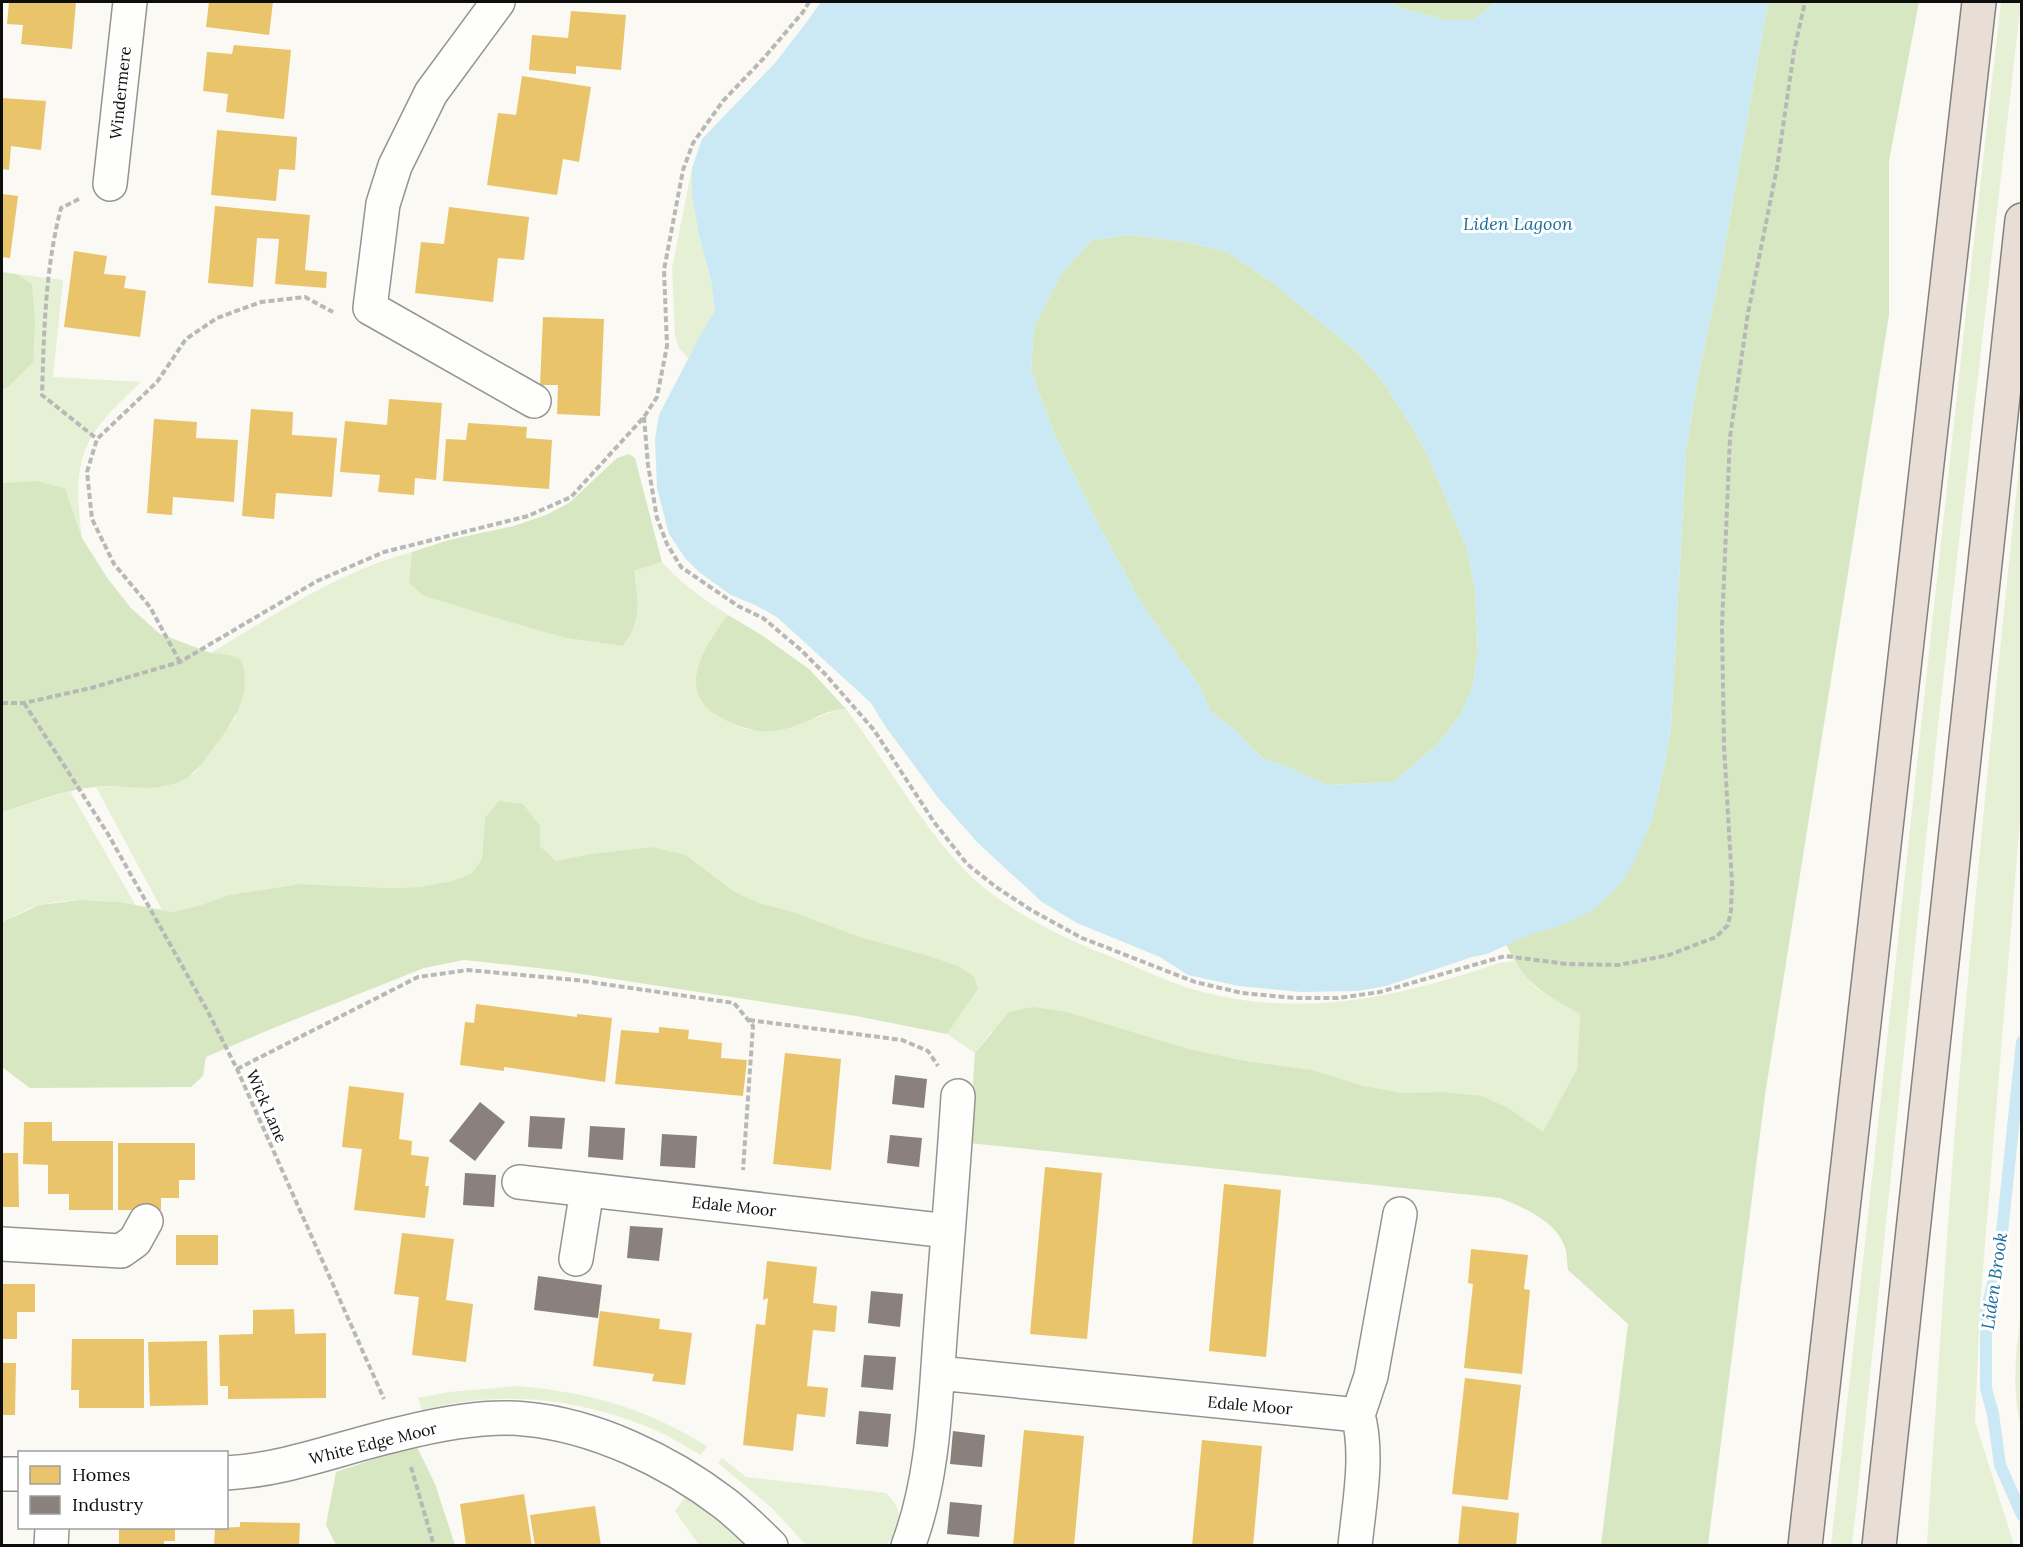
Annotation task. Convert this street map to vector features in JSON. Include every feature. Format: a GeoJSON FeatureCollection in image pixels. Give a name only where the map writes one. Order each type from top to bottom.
{"type":"FeatureCollection","features":[{"type":"Feature","properties":{"kind":"highway"},"geometry":{"type":"LineString","coordinates":[[1805,1545],[1979,2]]}},
{"type":"Feature","properties":{"kind":"highway"},"geometry":{"type":"LineString","coordinates":[[1879,1545],[2022,220]]}},
{"type":"Feature","properties":{"kind":"street","name":"Windermere"},"geometry":{"type":"LineString","coordinates":[[110,184],[130,2]]}},
{"type":"Feature","properties":{"kind":"street"},"geometry":{"type":"LineString","coordinates":[[498,2],[431,93],[395,166],[383,204],[359,315],[534,401]]}},
{"type":"Feature","properties":{"kind":"street"},"geometry":{"type":"LineString","coordinates":[[908,1545],[917,1521],[927,1480],[938,1373],[958,1096]]}},
{"type":"Feature","properties":{"kind":"street","name":"Edale Moor"},"geometry":{"type":"LineString","coordinates":[[519,1182],[948,1231]]}},
{"type":"Feature","properties":{"kind":"street"},"geometry":{"type":"LineString","coordinates":[[576,1259],[587,1190]]}},
{"type":"Feature","properties":{"kind":"street"},"geometry":{"type":"LineString","coordinates":[[1355,1545],[1363,1447],[1358,1415],[1371,1376],[1400,1214]]}},
{"type":"Feature","properties":{"kind":"street"},"geometry":{"type":"LineString","coordinates":[[2,1244],[121,1251],[135,1241],[146,1221]]}},
{"type":"Feature","properties":{"kind":"street","name":"Edale Moor"},"geometry":{"type":"LineString","coordinates":[[938,1373],[1358,1415]]}},
{"type":"Feature","properties":{"kind":"street","name":"White Edge Moor"},"geometry":{"type":"LineString","coordinates":[[228,1473],[313,1458],[400,1433],[496,1418],[546,1422],[591,1433],[693,1480],[726,1504],[771,1545]]}},
{"type":"Feature","properties":{"kind":"street"},"geometry":{"type":"LineString","coordinates":[[2,1474],[18,1474]]}},
{"type":"Feature","properties":{"kind":"street"},"geometry":{"type":"LineString","coordinates":[[51,1545],[52,1529]]}},
{"type":"Feature","properties":{"kind":"path"},"geometry":{"type":"LineString","coordinates":[[2,703],[24,703],[91,688],[180,662],[317,581],[384,552],[528,516],[571,497],[644,417],[657,397],[667,346],[664,270],[683,170],[693,142],[723,101],[764,59],[809,2]]}},
{"type":"Feature","properties":{"kind":"path"},"geometry":{"type":"LineString","coordinates":[[644,417],[648,465],[657,518],[667,544],[681,567],[738,606],[764,618],[825,674],[874,730],[934,822],[967,864],[1030,910],[1082,938],[1195,982],[1242,993],[1295,998],[1338,998],[1380,993],[1505,956],[1567,964],[1619,965],[1670,955],[1716,937],[1728,925],[1731,911],[1732,883],[1724,746],[1722,626],[1730,437],[1748,313],[1777,168],[1794,51],[1805,2]]}},
{"type":"Feature","properties":{"kind":"path"},"geometry":{"type":"LineString","coordinates":[[97,439],[42,395],[44,317],[54,237],[61,208],[110,184]]}},
{"type":"Feature","properties":{"kind":"path"},"geometry":{"type":"LineString","coordinates":[[180,662],[150,607],[114,564],[92,519],[87,472],[97,439],[157,382],[186,339],[217,318],[261,302],[305,297],[359,315]]}},
{"type":"Feature","properties":{"kind":"path","name":"Wick Lane"},"geometry":{"type":"LineString","coordinates":[[24,703],[108,834],[207,1010],[237,1069],[400,1433],[434,1545]]}},
{"type":"Feature","properties":{"kind":"path"},"geometry":{"type":"LineString","coordinates":[[237,1069],[418,977],[468,970],[576,980],[734,1003],[753,1026],[740,1207]]}},
{"type":"Feature","properties":{"kind":"path"},"geometry":{"type":"LineString","coordinates":[[749,1020],[902,1040],[928,1051],[958,1096]]}},
{"type":"Feature","properties":{"kind":"green space"},"geometry":{"type":"Polygon","coordinates":[[[1392,2],[1496,2],[1473,20],[1445,20],[1400,8],[1392,2]]]}},
{"type":"Feature","properties":{"kind":"green space"},"geometry":{"type":"Polygon","coordinates":[[[1768,2],[1919,2],[1889,161],[1889,315],[1765,1095],[1708,1545],[1601,1545],[1628,1324],[1568,1270],[1566,1251],[1562,1241],[1548,1224],[1530,1212],[1500,1198],[969,1143],[975,1053],[1009,1012],[1033,1007],[1067,1012],[1189,1049],[1246,1061],[1312,1070],[1364,1086],[1403,1093],[1442,1092],[1482,1096],[1508,1108],[1543,1132],[1577,1069],[1580,1014],[1555,1000],[1528,979],[1506,944],[1527,936],[1645,836],[1652,819],[1671,726],[1686,451],[1768,2]]]}},
{"type":"Feature","properties":{"kind":"green space"},"geometry":{"type":"Polygon","coordinates":[[[2001,2],[2021,2],[1939,716],[1857,1501],[1852,1545],[1831,1545],[1958,388],[2001,2]]]}},
{"type":"Feature","properties":{"kind":"green space"},"geometry":{"type":"Polygon","coordinates":[[[692,168],[692,197],[711,282],[715,311],[688,358],[679,348],[675,336],[672,268],[692,168]]]}},
{"type":"Feature","properties":{"kind":"green space"},"geometry":{"type":"Polygon","coordinates":[[[1129,235],[1188,242],[1227,252],[1273,283],[1357,352],[1381,379],[1428,456],[1467,549],[1475,589],[1478,651],[1473,685],[1461,714],[1438,744],[1394,782],[1327,785],[1288,767],[1263,759],[1233,728],[1211,712],[1200,687],[1140,601],[1100,528],[1055,436],[1031,370],[1034,327],[1061,274],[1092,240],[1129,235]]]}},
{"type":"Feature","properties":{"kind":"green space"},"geometry":{"type":"Polygon","coordinates":[[[2,272],[16,274],[32,284],[35,323],[33,362],[2,390],[2,272]]]}},
{"type":"Feature","properties":{"kind":"green space"},"geometry":{"type":"Polygon","coordinates":[[[16,274],[63,280],[53,377],[141,382],[105,418],[85,450],[78,487],[82,538],[65,488],[37,481],[2,483],[2,390],[8,387],[32,284],[16,274]]]}},
{"type":"Feature","properties":{"kind":"green space"},"geometry":{"type":"Polygon","coordinates":[[[2021,447],[2021,808],[1980,1305],[1975,1421],[2014,1545],[1927,1545],[1959,1081],[2021,447]]]}},
{"type":"Feature","properties":{"kind":"green space"},"geometry":{"type":"Polygon","coordinates":[[[629,454],[635,458],[662,562],[634,571],[638,610],[634,628],[623,646],[566,638],[527,627],[424,596],[409,583],[412,552],[449,540],[514,526],[546,515],[569,503],[617,458],[629,454]]]}},
{"type":"Feature","properties":{"kind":"green space"},"geometry":{"type":"Polygon","coordinates":[[[37,481],[65,488],[82,538],[108,579],[131,608],[160,634],[211,653],[229,655],[241,660],[245,685],[239,708],[227,730],[192,774],[182,780],[166,786],[145,788],[104,786],[82,789],[2,812],[2,483],[37,481]]]}},
{"type":"Feature","properties":{"kind":"green space"},"geometry":{"type":"Polygon","coordinates":[[[412,552],[409,583],[424,596],[566,638],[623,646],[634,628],[636,619],[638,601],[634,571],[662,562],[685,584],[728,615],[710,641],[697,669],[696,683],[699,697],[708,709],[723,719],[745,729],[753,730],[816,718],[846,709],[915,808],[958,863],[989,892],[1045,927],[1085,946],[1192,989],[1232,998],[1271,1003],[1309,1004],[1385,995],[1499,963],[1514,961],[1536,988],[1580,1014],[1577,1069],[1543,1133],[1508,1108],[1442,1092],[1403,1093],[1364,1086],[1312,1070],[1246,1061],[1189,1049],[1067,1012],[991,1032],[975,1053],[947,1034],[978,989],[926,955],[863,938],[793,912],[759,903],[733,891],[686,855],[652,847],[590,854],[556,861],[540,846],[540,826],[485,818],[482,859],[471,874],[452,881],[420,887],[389,888],[300,884],[229,895],[173,912],[162,910],[96,787],[118,787],[194,774],[236,717],[229,655],[211,653],[283,609],[333,582],[385,560],[412,552]]]}},
{"type":"Feature","properties":{"kind":"green space"},"geometry":{"type":"Polygon","coordinates":[[[728,615],[763,636],[809,669],[846,709],[828,712],[782,730],[765,731],[734,724],[708,709],[699,697],[696,684],[697,670],[702,655],[728,615]]]}},
{"type":"Feature","properties":{"kind":"green space"},"geometry":{"type":"Polygon","coordinates":[[[70,791],[136,906],[88,900],[62,901],[30,908],[2,923],[2,812],[70,791]]]}},
{"type":"Feature","properties":{"kind":"green space"},"geometry":{"type":"Polygon","coordinates":[[[499,801],[523,804],[540,826],[540,846],[556,861],[590,854],[652,847],[686,855],[733,891],[759,903],[960,967],[974,977],[978,989],[947,1034],[856,1016],[555,970],[464,960],[424,968],[206,1057],[203,1076],[191,1087],[30,1088],[2,1067],[3,922],[39,905],[81,900],[119,902],[173,912],[229,895],[300,884],[389,888],[420,887],[452,881],[471,874],[482,859],[485,818],[499,801]]]}},
{"type":"Feature","properties":{"kind":"green space"},"geometry":{"type":"Polygon","coordinates":[[[2021,1316],[2022,1428],[2015,1386],[2021,1316]]]}},
{"type":"Feature","properties":{"kind":"green space"},"geometry":{"type":"Polygon","coordinates":[[[519,1386],[570,1393],[617,1404],[662,1422],[707,1446],[701,1455],[648,1427],[592,1409],[564,1403],[508,1399],[479,1400],[422,1410],[418,1398],[449,1392],[519,1386]]]}},
{"type":"Feature","properties":{"kind":"green space"},"geometry":{"type":"Polygon","coordinates":[[[416,1445],[435,1484],[455,1545],[336,1545],[326,1525],[336,1472],[416,1445]]]}},
{"type":"Feature","properties":{"kind":"green space"},"geometry":{"type":"Polygon","coordinates":[[[722,1458],[746,1477],[886,1493],[897,1507],[898,1526],[886,1545],[806,1545],[771,1507],[718,1463],[722,1458]]]}},
{"type":"Feature","properties":{"kind":"green space"},"geometry":{"type":"Polygon","coordinates":[[[685,1497],[711,1515],[745,1545],[699,1545],[675,1511],[685,1497]]]}},
{"type":"Feature","properties":{"kind":"water","name":"Liden Lagoon"},"geometry":{"type":"Polygon","coordinates":[[[821,2],[1392,2],[1400,8],[1445,20],[1473,20],[1496,2],[1768,2],[1686,451],[1671,726],[1665,763],[1652,819],[1634,862],[1621,884],[1592,911],[1563,925],[1527,936],[1487,954],[1386,986],[1357,991],[1301,992],[1239,986],[1188,975],[1160,957],[1077,923],[1042,902],[978,843],[939,799],[885,726],[871,703],[777,617],[731,595],[699,572],[685,558],[669,534],[657,488],[655,439],[659,415],[715,311],[711,281],[692,197],[692,168],[702,139],[775,63],[821,2]],[[1129,235],[1092,240],[1061,274],[1034,327],[1031,370],[1055,436],[1100,528],[1140,601],[1200,687],[1211,712],[1233,728],[1263,759],[1288,767],[1327,785],[1394,782],[1438,744],[1461,714],[1473,685],[1478,651],[1475,589],[1467,549],[1428,456],[1415,432],[1381,379],[1357,352],[1273,283],[1227,252],[1188,242],[1129,235]]]}},
{"type":"Feature","properties":{"kind":"building: Homes"},"geometry":{"type":"Polygon","coordinates":[[[9,2],[76,2],[72,49],[21,44],[23,25],[7,24],[9,2]]]}},
{"type":"Feature","properties":{"kind":"building: Homes"},"geometry":{"type":"Polygon","coordinates":[[[209,2],[273,2],[269,35],[206,27],[209,2]]]}},
{"type":"Feature","properties":{"kind":"building: Homes"},"geometry":{"type":"Polygon","coordinates":[[[571,11],[626,15],[621,70],[576,66],[576,74],[529,70],[532,35],[568,38],[571,11]]]}},
{"type":"Feature","properties":{"kind":"building: Homes"},"geometry":{"type":"Polygon","coordinates":[[[234,45],[291,50],[284,119],[226,112],[228,94],[203,91],[207,52],[232,54],[234,45]]]}},
{"type":"Feature","properties":{"kind":"building: Homes"},"geometry":{"type":"Polygon","coordinates":[[[522,76],[591,87],[579,162],[563,159],[557,195],[487,185],[498,113],[516,115],[522,76]]]}},
{"type":"Feature","properties":{"kind":"building: Homes"},"geometry":{"type":"Polygon","coordinates":[[[2,98],[46,101],[41,150],[11,146],[9,170],[2,169],[2,98]]]}},
{"type":"Feature","properties":{"kind":"building: Homes"},"geometry":{"type":"Polygon","coordinates":[[[217,130],[297,137],[295,170],[279,169],[276,201],[211,195],[217,130]]]}},
{"type":"Feature","properties":{"kind":"building: Homes"},"geometry":{"type":"Polygon","coordinates":[[[2,194],[18,196],[10,258],[2,257],[2,194]]]}},
{"type":"Feature","properties":{"kind":"building: Homes"},"geometry":{"type":"Polygon","coordinates":[[[215,206],[310,215],[305,270],[327,272],[326,288],[275,284],[279,239],[257,238],[253,287],[208,283],[215,206]]]}},
{"type":"Feature","properties":{"kind":"building: Homes"},"geometry":{"type":"Polygon","coordinates":[[[449,207],[529,217],[524,260],[498,258],[493,302],[415,293],[421,242],[444,244],[449,207]]]}},
{"type":"Feature","properties":{"kind":"building: Homes"},"geometry":{"type":"Polygon","coordinates":[[[74,251],[107,256],[104,274],[126,276],[124,288],[146,291],[140,337],[64,327],[74,251]]]}},
{"type":"Feature","properties":{"kind":"building: Homes"},"geometry":{"type":"Polygon","coordinates":[[[543,317],[604,319],[600,416],[557,414],[558,385],[540,385],[543,317]]]}},
{"type":"Feature","properties":{"kind":"building: Homes"},"geometry":{"type":"Polygon","coordinates":[[[389,399],[442,403],[436,480],[415,478],[414,495],[378,492],[380,475],[340,472],[345,421],[387,425],[389,399]]]}},
{"type":"Feature","properties":{"kind":"building: Homes"},"geometry":{"type":"Polygon","coordinates":[[[251,409],[293,412],[292,435],[337,438],[332,497],[276,493],[274,519],[242,516],[251,409]]]}},
{"type":"Feature","properties":{"kind":"building: Homes"},"geometry":{"type":"Polygon","coordinates":[[[154,419],[197,422],[196,438],[238,440],[234,502],[173,497],[172,515],[147,513],[154,419]]]}},
{"type":"Feature","properties":{"kind":"building: Homes"},"geometry":{"type":"Polygon","coordinates":[[[468,423],[527,427],[526,438],[552,440],[549,489],[443,481],[446,439],[466,440],[468,423]]]}},
{"type":"Feature","properties":{"kind":"building: Homes"},"geometry":{"type":"Polygon","coordinates":[[[476,1004],[577,1017],[577,1014],[612,1018],[605,1082],[504,1067],[504,1071],[460,1065],[465,1022],[474,1023],[476,1004]]]}},
{"type":"Feature","properties":{"kind":"building: Homes"},"geometry":{"type":"Polygon","coordinates":[[[659,1027],[689,1030],[688,1039],[722,1043],[721,1058],[747,1060],[743,1096],[615,1084],[621,1030],[659,1033],[659,1027]]]}},
{"type":"Feature","properties":{"kind":"building: Homes"},"geometry":{"type":"Polygon","coordinates":[[[785,1053],[841,1059],[831,1170],[773,1164],[785,1053]]]}},
{"type":"Feature","properties":{"kind":"building: Homes"},"geometry":{"type":"Polygon","coordinates":[[[349,1086],[404,1093],[399,1139],[412,1141],[411,1155],[429,1157],[425,1186],[429,1186],[425,1218],[354,1210],[362,1149],[342,1147],[349,1086]]]}},
{"type":"Feature","properties":{"kind":"building: Homes"},"geometry":{"type":"Polygon","coordinates":[[[24,1122],[52,1122],[52,1141],[113,1141],[113,1210],[69,1210],[69,1194],[48,1194],[48,1165],[23,1164],[24,1122]]]}},
{"type":"Feature","properties":{"kind":"building: Homes"},"geometry":{"type":"Polygon","coordinates":[[[118,1143],[195,1143],[195,1180],[179,1180],[179,1198],[161,1198],[161,1210],[118,1210],[118,1143]]]}},
{"type":"Feature","properties":{"kind":"building: Homes"},"geometry":{"type":"Polygon","coordinates":[[[2,1153],[18,1153],[19,1207],[2,1207],[2,1153]]]}},
{"type":"Feature","properties":{"kind":"building: Homes"},"geometry":{"type":"Polygon","coordinates":[[[1045,1167],[1102,1173],[1087,1339],[1030,1334],[1045,1167]]]}},
{"type":"Feature","properties":{"kind":"building: Homes"},"geometry":{"type":"Polygon","coordinates":[[[1224,1184],[1281,1190],[1266,1357],[1209,1351],[1224,1184]]]}},
{"type":"Feature","properties":{"kind":"building: Homes"},"geometry":{"type":"Polygon","coordinates":[[[402,1233],[454,1239],[446,1300],[473,1304],[466,1362],[412,1355],[419,1297],[394,1294],[402,1233]]]}},
{"type":"Feature","properties":{"kind":"building: Homes"},"geometry":{"type":"Polygon","coordinates":[[[176,1235],[218,1235],[218,1265],[176,1265],[176,1235]]]}},
{"type":"Feature","properties":{"kind":"building: Homes"},"geometry":{"type":"Polygon","coordinates":[[[1471,1249],[1528,1255],[1524,1289],[1530,1290],[1522,1374],[1464,1368],[1473,1284],[1468,1283],[1471,1249]]]}},
{"type":"Feature","properties":{"kind":"building: Homes"},"geometry":{"type":"Polygon","coordinates":[[[767,1261],[817,1267],[813,1303],[837,1306],[835,1332],[813,1330],[807,1386],[828,1388],[825,1417],[797,1414],[793,1451],[743,1445],[756,1324],[765,1325],[768,1298],[763,1300],[767,1261]]]}},
{"type":"Feature","properties":{"kind":"building: Homes"},"geometry":{"type":"Polygon","coordinates":[[[2,1284],[35,1284],[35,1312],[17,1312],[17,1339],[2,1339],[2,1284]]]}},
{"type":"Feature","properties":{"kind":"building: Homes"},"geometry":{"type":"Polygon","coordinates":[[[294,1309],[295,1334],[326,1333],[326,1398],[228,1399],[228,1386],[220,1386],[219,1335],[253,1334],[253,1310],[294,1309]]]}},
{"type":"Feature","properties":{"kind":"building: Homes"},"geometry":{"type":"Polygon","coordinates":[[[600,1311],[660,1319],[659,1329],[692,1333],[685,1385],[652,1381],[654,1374],[593,1366],[600,1311]]]}},
{"type":"Feature","properties":{"kind":"building: Homes"},"geometry":{"type":"Polygon","coordinates":[[[72,1339],[144,1339],[144,1408],[79,1408],[79,1390],[71,1390],[72,1339]]]}},
{"type":"Feature","properties":{"kind":"building: Homes"},"geometry":{"type":"Polygon","coordinates":[[[207,1341],[208,1405],[150,1406],[148,1342],[207,1341]]]}},
{"type":"Feature","properties":{"kind":"building: Homes"},"geometry":{"type":"Polygon","coordinates":[[[2,1363],[16,1363],[15,1415],[2,1415],[2,1363]]]}},
{"type":"Feature","properties":{"kind":"building: Homes"},"geometry":{"type":"Polygon","coordinates":[[[1465,1378],[1521,1385],[1508,1500],[1452,1494],[1465,1378]]]}},
{"type":"Feature","properties":{"kind":"building: Homes"},"geometry":{"type":"Polygon","coordinates":[[[1024,1430],[1084,1436],[1074,1546],[1013,1546],[1024,1430]]]}},
{"type":"Feature","properties":{"kind":"building: Homes"},"geometry":{"type":"Polygon","coordinates":[[[1202,1440],[1262,1446],[1253,1546],[1192,1546],[1202,1440]]]}},
{"type":"Feature","properties":{"kind":"building: Homes"},"geometry":{"type":"Polygon","coordinates":[[[524,1494],[532,1546],[466,1546],[460,1504],[524,1494]]]}},
{"type":"Feature","properties":{"kind":"building: Homes"},"geometry":{"type":"Polygon","coordinates":[[[595,1506],[601,1546],[535,1546],[530,1515],[595,1506]]]}},
{"type":"Feature","properties":{"kind":"building: Homes"},"geometry":{"type":"Polygon","coordinates":[[[1462,1506],[1519,1513],[1516,1546],[1458,1546],[1462,1506]]]}},
{"type":"Feature","properties":{"kind":"building: Homes"},"geometry":{"type":"Polygon","coordinates":[[[240,1522],[300,1523],[299,1546],[214,1546],[215,1529],[240,1527],[240,1522]]]}},
{"type":"Feature","properties":{"kind":"building: Homes"},"geometry":{"type":"Polygon","coordinates":[[[119,1529],[175,1529],[175,1541],[164,1541],[164,1546],[119,1546],[119,1529]]]}},
{"type":"Feature","properties":{"kind":"building: Industry"},"geometry":{"type":"Polygon","coordinates":[[[895,1075],[927,1079],[924,1108],[892,1104],[895,1075]]]}},
{"type":"Feature","properties":{"kind":"building: Industry"},"geometry":{"type":"Polygon","coordinates":[[[480,1102],[505,1122],[475,1161],[449,1141],[480,1102]]]}},
{"type":"Feature","properties":{"kind":"building: Industry"},"geometry":{"type":"Polygon","coordinates":[[[530,1116],[565,1118],[562,1149],[528,1147],[530,1116]]]}},
{"type":"Feature","properties":{"kind":"building: Industry"},"geometry":{"type":"Polygon","coordinates":[[[590,1126],[625,1128],[623,1160],[588,1157],[590,1126]]]}},
{"type":"Feature","properties":{"kind":"building: Industry"},"geometry":{"type":"Polygon","coordinates":[[[662,1134],[697,1136],[695,1168],[660,1166],[662,1134]]]}},
{"type":"Feature","properties":{"kind":"building: Industry"},"geometry":{"type":"Polygon","coordinates":[[[890,1135],[922,1138],[919,1167],[887,1163],[890,1135]]]}},
{"type":"Feature","properties":{"kind":"building: Industry"},"geometry":{"type":"Polygon","coordinates":[[[465,1173],[496,1175],[494,1207],[463,1205],[465,1173]]]}},
{"type":"Feature","properties":{"kind":"building: Industry"},"geometry":{"type":"Polygon","coordinates":[[[630,1226],[663,1228],[659,1261],[627,1258],[630,1226]]]}},
{"type":"Feature","properties":{"kind":"building: Industry"},"geometry":{"type":"Polygon","coordinates":[[[538,1276],[602,1285],[598,1318],[534,1310],[538,1276]]]}},
{"type":"Feature","properties":{"kind":"building: Industry"},"geometry":{"type":"Polygon","coordinates":[[[871,1291],[903,1294],[900,1327],[868,1323],[871,1291]]]}},
{"type":"Feature","properties":{"kind":"building: Industry"},"geometry":{"type":"Polygon","coordinates":[[[864,1355],[896,1357],[893,1390],[861,1387],[864,1355]]]}},
{"type":"Feature","properties":{"kind":"building: Industry"},"geometry":{"type":"Polygon","coordinates":[[[859,1411],[891,1414],[888,1447],[856,1444],[859,1411]]]}},
{"type":"Feature","properties":{"kind":"building: Industry"},"geometry":{"type":"Polygon","coordinates":[[[953,1431],[985,1435],[982,1467],[950,1464],[953,1431]]]}},
{"type":"Feature","properties":{"kind":"building: Industry"},"geometry":{"type":"Polygon","coordinates":[[[950,1502],[982,1505],[979,1537],[947,1534],[950,1502]]]}},
{"type":"Feature","properties":{"kind":"waterway","name":"Liden Brook"},"geometry":{"type":"LineString","coordinates":[[2022,1042],[1999,1261],[1986,1311],[1986,1388],[1993,1414],[2000,1465],[2022,1515]]}}]}
